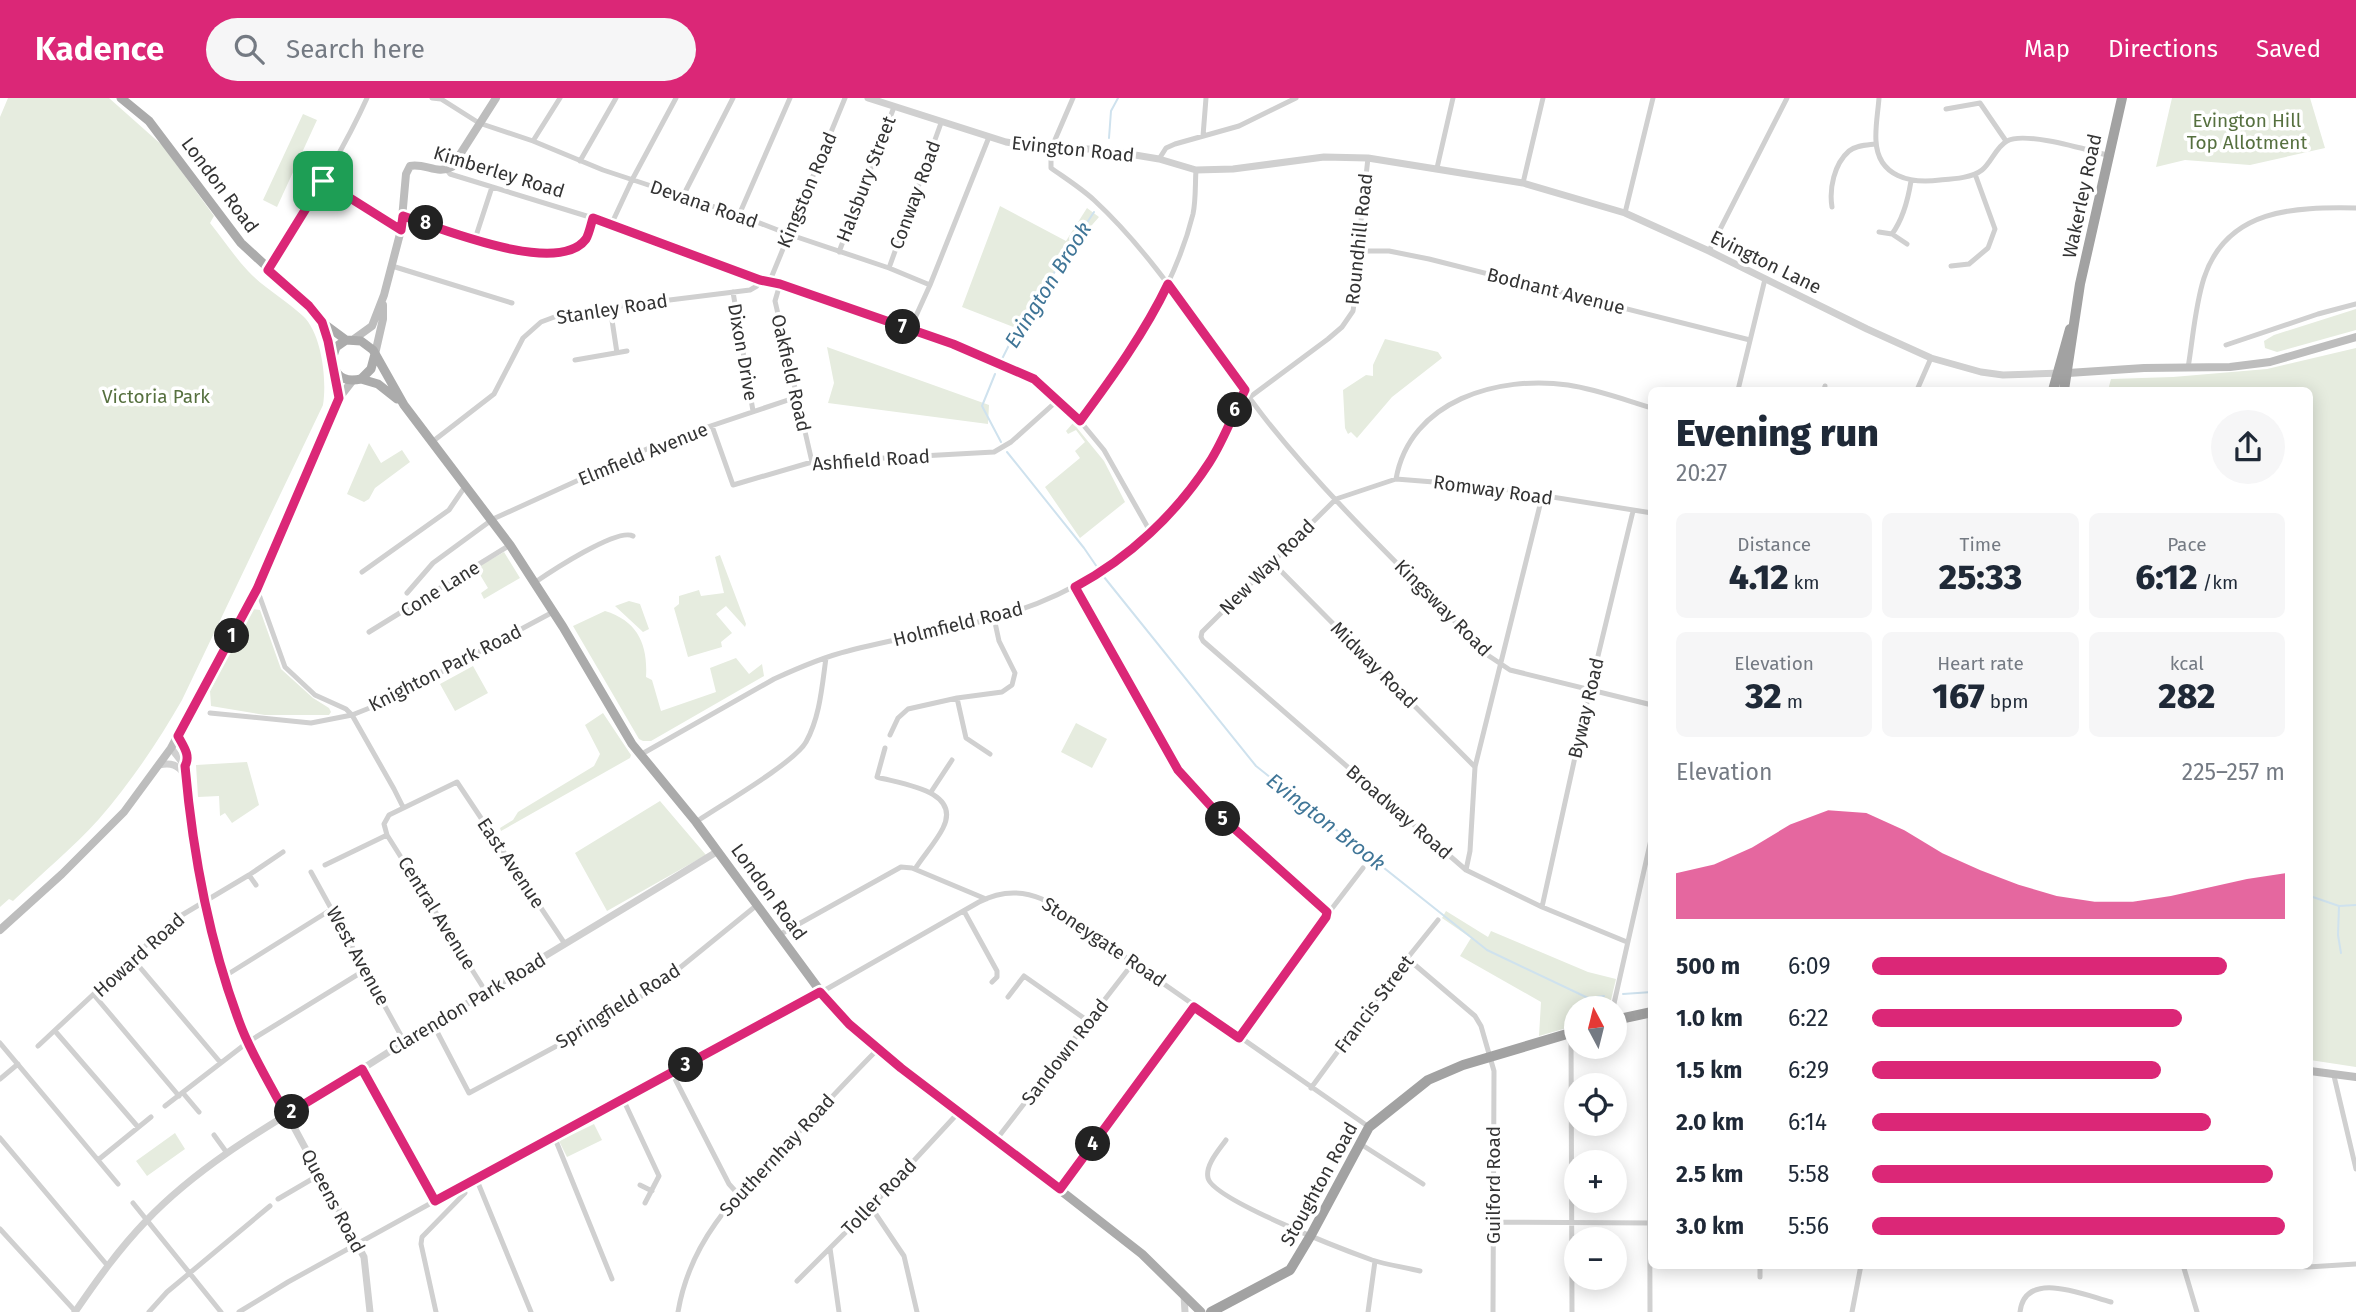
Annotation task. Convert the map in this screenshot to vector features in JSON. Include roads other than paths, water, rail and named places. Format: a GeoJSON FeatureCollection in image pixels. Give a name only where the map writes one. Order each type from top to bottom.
{"type":"FeatureCollection","features":[{"type":"Feature","properties":{"kind":"highway","name":"Wakerley Road"},"geometry":{"type":"LineString","coordinates":[[2063,373],[2122,98]]}},
{"type":"Feature","properties":{"kind":"highway"},"geometry":{"type":"LineString","coordinates":[[2055,387],[2063,373]]}},
{"type":"Feature","properties":{"kind":"highway"},"geometry":{"type":"LineString","coordinates":[[2063,373],[2064,387]]}},
{"type":"Feature","properties":{"kind":"highway"},"geometry":{"type":"LineString","coordinates":[[1628,1017],[1648,1013]]}},
{"type":"Feature","properties":{"kind":"highway","name":"Stoughton Road"},"geometry":{"type":"LineString","coordinates":[[1211,1312],[1290,1270],[1369,1127],[1428,1080],[1463,1065],[1564,1035]]}},
{"type":"Feature","properties":{"kind":"main road","name":"London Road"},"geometry":{"type":"LineString","coordinates":[[121,98],[149,121],[241,243],[309,306],[322,322],[350,340],[369,346],[404,405],[493,519],[553,612],[632,744],[696,821],[820,992],[849,1024],[878,1049],[1142,1254],[1201,1312]]}},
{"type":"Feature","properties":{"kind":"main road"},"geometry":{"type":"LineString","coordinates":[[447,170],[496,98]]}},
{"type":"Feature","properties":{"kind":"main road","name":"Kimberley Road"},"geometry":{"type":"LineString","coordinates":[[403,216],[405,174],[410,166],[420,164],[447,170]]}},
{"type":"Feature","properties":{"kind":"main road"},"geometry":{"type":"LineString","coordinates":[[339,398],[332,364],[336,347],[372,326],[384,295],[403,216]]}},
{"type":"Feature","properties":{"kind":"main road"},"geometry":{"type":"LineString","coordinates":[[0,930],[62,874],[124,812],[172,748],[257,589],[339,398],[371,369],[383,319],[384,295]]}},
{"type":"Feature","properties":{"kind":"main road","name":"London Road"},"geometry":{"type":"LineString","coordinates":[[322,322],[332,364],[341,377],[378,384],[404,405]]}},
{"type":"Feature","properties":{"kind":"main road","name":"Evington Lane"},"geometry":{"type":"LineString","coordinates":[[2063,373],[2230,367],[2270,362],[2356,337]]}},
{"type":"Feature","properties":{"kind":"main road"},"geometry":{"type":"LineString","coordinates":[[2313,1072],[2356,1077]]}},
{"type":"Feature","properties":{"kind":"street"},"geometry":{"type":"LineString","coordinates":[[268,270],[354,128],[367,98]]}},
{"type":"Feature","properties":{"kind":"street","name":"Devana Road"},"geometry":{"type":"LineString","coordinates":[[432,98],[442,99],[479,123],[533,141],[580,161],[889,268],[930,285]]}},
{"type":"Feature","properties":{"kind":"street"},"geometry":{"type":"LineString","coordinates":[[533,141],[559,98]]}},
{"type":"Feature","properties":{"kind":"street"},"geometry":{"type":"LineString","coordinates":[[580,161],[616,98]]}},
{"type":"Feature","properties":{"kind":"street"},"geometry":{"type":"LineString","coordinates":[[611,225],[676,98]]}},
{"type":"Feature","properties":{"kind":"street"},"geometry":{"type":"LineString","coordinates":[[683,196],[733,98]]}},
{"type":"Feature","properties":{"kind":"street"},"geometry":{"type":"LineString","coordinates":[[739,215],[790,98]]}},
{"type":"Feature","properties":{"kind":"street","name":"Kingston Road"},"geometry":{"type":"LineString","coordinates":[[769,283],[845,98]]}},
{"type":"Feature","properties":{"kind":"street","name":"Evington Road"},"geometry":{"type":"LineString","coordinates":[[868,98],[1006,142],[1051,149],[1099,149],[1159,159]]}},
{"type":"Feature","properties":{"kind":"street"},"geometry":{"type":"LineString","coordinates":[[1051,149],[1073,98]]}},
{"type":"Feature","properties":{"kind":"street"},"geometry":{"type":"LineString","coordinates":[[1203,136],[1206,98]]}},
{"type":"Feature","properties":{"kind":"street"},"geometry":{"type":"LineString","coordinates":[[1159,159],[1166,148],[1254,119],[1296,98]]}},
{"type":"Feature","properties":{"kind":"street"},"geometry":{"type":"LineString","coordinates":[[1437,168],[1453,98]]}},
{"type":"Feature","properties":{"kind":"street"},"geometry":{"type":"LineString","coordinates":[[1522,184],[1543,98]]}},
{"type":"Feature","properties":{"kind":"street"},"geometry":{"type":"LineString","coordinates":[[1625,213],[1653,98]]}},
{"type":"Feature","properties":{"kind":"street"},"geometry":{"type":"LineString","coordinates":[[1710,251],[1787,98]]}},
{"type":"Feature","properties":{"kind":"street"},"geometry":{"type":"LineString","coordinates":[[1878,98],[1875,144],[1878,155],[1899,178],[1911,181],[1935,181],[1975,174],[1984,168],[2006,141],[2022,138],[2108,155]]}},
{"type":"Feature","properties":{"kind":"street"},"geometry":{"type":"LineString","coordinates":[[1946,109],[1980,100],[2006,141]]}},
{"type":"Feature","properties":{"kind":"street","name":"Halsbury Street"},"geometry":{"type":"LineString","coordinates":[[839,252],[894,107]]}},
{"type":"Feature","properties":{"kind":"street","name":"Conway Road"},"geometry":{"type":"LineString","coordinates":[[889,268],[941,123]]}},
{"type":"Feature","properties":{"kind":"street"},"geometry":{"type":"LineString","coordinates":[[909,329],[930,285],[989,137]]}},
{"type":"Feature","properties":{"kind":"street"},"geometry":{"type":"LineString","coordinates":[[1832,207],[1830,192],[1836,171],[1849,150],[1860,145],[1875,144]]}},
{"type":"Feature","properties":{"kind":"street","name":"Kingsway Road"},"geometry":{"type":"LineString","coordinates":[[1051,149],[1051,168],[1092,198],[1139,247],[1250,397],[1310,472],[1489,656],[1510,670],[1648,704]]}},
{"type":"Feature","properties":{"kind":"street","name":"Evington Lane"},"geometry":{"type":"LineString","coordinates":[[1159,159],[1196,170],[1233,169],[1324,157],[1368,158],[1522,184],[1625,213],[1931,358],[1981,372],[2003,375],[2063,373]]}},
{"type":"Feature","properties":{"kind":"street","name":"Roundhill Road"},"geometry":{"type":"LineString","coordinates":[[1250,397],[1342,327],[1353,312],[1362,251],[1361,220],[1368,158]]}},
{"type":"Feature","properties":{"kind":"street","name":"Kimberley Road"},"geometry":{"type":"LineString","coordinates":[[447,170],[450,174],[593,218],[760,280],[780,284],[953,344],[1034,379],[1080,421],[1104,450],[1151,533]]}},
{"type":"Feature","properties":{"kind":"street"},"geometry":{"type":"LineString","coordinates":[[1080,421],[1118,369],[1168,284],[1194,212],[1196,170]]}},
{"type":"Feature","properties":{"kind":"street"},"geometry":{"type":"LineString","coordinates":[[1951,265],[1969,264],[1988,248],[1995,229],[1975,174]]}},
{"type":"Feature","properties":{"kind":"street"},"geometry":{"type":"LineString","coordinates":[[323,181],[401,230]]}},
{"type":"Feature","properties":{"kind":"street"},"geometry":{"type":"LineString","coordinates":[[1892,234],[1898,225],[1911,181]]}},
{"type":"Feature","properties":{"kind":"street"},"geometry":{"type":"LineString","coordinates":[[475,239],[492,187]]}},
{"type":"Feature","properties":{"kind":"street"},"geometry":{"type":"LineString","coordinates":[[2188,368],[2204,278],[2218,251],[2238,230],[2251,221],[2283,211],[2356,208]]}},
{"type":"Feature","properties":{"kind":"street"},"geometry":{"type":"LineString","coordinates":[[403,216],[524,253],[548,254],[565,251],[586,239],[593,218]]}},
{"type":"Feature","properties":{"kind":"street"},"geometry":{"type":"LineString","coordinates":[[1879,232],[1892,234],[1907,244]]}},
{"type":"Feature","properties":{"kind":"street","name":"Bodnant Avenue"},"geometry":{"type":"LineString","coordinates":[[1362,251],[1389,251],[1429,259],[1750,340]]}},
{"type":"Feature","properties":{"kind":"street"},"geometry":{"type":"LineString","coordinates":[[392,266],[512,303]]}},
{"type":"Feature","properties":{"kind":"street"},"geometry":{"type":"LineString","coordinates":[[1739,387],[1765,279]]}},
{"type":"Feature","properties":{"kind":"street","name":"Stanley Road"},"geometry":{"type":"LineString","coordinates":[[432,442],[494,394],[523,338],[541,322],[565,313],[750,290],[757,286],[760,280]]}},
{"type":"Feature","properties":{"kind":"street","name":"Oakfield Road"},"geometry":{"type":"LineString","coordinates":[[780,284],[775,301],[812,462]]}},
{"type":"Feature","properties":{"kind":"street","name":"Dixon Drive"},"geometry":{"type":"LineString","coordinates":[[733,292],[753,411]]}},
{"type":"Feature","properties":{"kind":"street"},"geometry":{"type":"LineString","coordinates":[[2226,345],[2356,304]]}},
{"type":"Feature","properties":{"kind":"street"},"geometry":{"type":"LineString","coordinates":[[610,307],[617,352]]}},
{"type":"Feature","properties":{"kind":"street"},"geometry":{"type":"LineString","coordinates":[[575,360],[626,351]]}},
{"type":"Feature","properties":{"kind":"street"},"geometry":{"type":"LineString","coordinates":[[1918,387],[1931,358]]}},
{"type":"Feature","properties":{"kind":"street"},"geometry":{"type":"LineString","coordinates":[[1396,479],[1400,460],[1420,429],[1435,414],[1461,398],[1489,388],[1525,383],[1569,385],[1648,407]]}},
{"type":"Feature","properties":{"kind":"street","name":"Holmfield Road"},"geometry":{"type":"LineString","coordinates":[[640,754],[774,678],[826,658],[993,618],[1036,605],[1075,587],[1115,562],[1151,533],[1209,463],[1245,390]]}},
{"type":"Feature","properties":{"kind":"street","name":"Elmfield Avenue"},"geometry":{"type":"LineString","coordinates":[[407,593],[433,563],[493,519],[660,443],[797,397]]}},
{"type":"Feature","properties":{"kind":"street","name":"Ashfield Road"},"geometry":{"type":"LineString","coordinates":[[712,426],[733,485],[812,462],[994,452],[1011,442],[1058,400]]}},
{"type":"Feature","properties":{"kind":"street","name":"Romway Road"},"geometry":{"type":"LineString","coordinates":[[1336,499],[1396,479],[1484,486],[1648,513]]}},
{"type":"Feature","properties":{"kind":"street"},"geometry":{"type":"LineString","coordinates":[[362,572],[449,510],[466,485]]}},
{"type":"Feature","properties":{"kind":"street"},"geometry":{"type":"LineString","coordinates":[[1466,870],[1470,851],[1475,767],[1542,496]]}},
{"type":"Feature","properties":{"kind":"street","name":"New Way Road"},"geometry":{"type":"LineString","coordinates":[[1201,637],[1202,632],[1336,499]]}},
{"type":"Feature","properties":{"kind":"street","name":"Byway Road"},"geometry":{"type":"LineString","coordinates":[[1542,907],[1633,511]]}},
{"type":"Feature","properties":{"kind":"street"},"geometry":{"type":"LineString","coordinates":[[534,583],[599,545],[623,534],[634,536]]}},
{"type":"Feature","properties":{"kind":"street","name":"Cone Lane"},"geometry":{"type":"LineString","coordinates":[[369,632],[510,545]]}},
{"type":"Feature","properties":{"kind":"street","name":"Midway Road"},"geometry":{"type":"LineString","coordinates":[[1272,562],[1475,767]]}},
{"type":"Feature","properties":{"kind":"street"},"geometry":{"type":"LineString","coordinates":[[1075,587],[1178,770],[1218,814],[1327,912]]}},
{"type":"Feature","properties":{"kind":"street"},"geometry":{"type":"LineString","coordinates":[[257,589],[285,667],[315,695],[346,709],[352,715],[403,807],[389,815],[384,824],[387,835],[325,865]]}},
{"type":"Feature","properties":{"kind":"street","name":"Knighton Park Road"},"geometry":{"type":"LineString","coordinates":[[210,713],[311,723],[352,715],[377,705],[553,612]]}},
{"type":"Feature","properties":{"kind":"street"},"geometry":{"type":"LineString","coordinates":[[890,735],[898,718],[908,709],[957,698],[1002,692],[1012,685],[1015,673],[999,641],[993,618]]}},
{"type":"Feature","properties":{"kind":"street","name":"Broadway Road"},"geometry":{"type":"LineString","coordinates":[[1201,637],[1466,870],[1542,907],[1627,942]]}},
{"type":"Feature","properties":{"kind":"street"},"geometry":{"type":"LineString","coordinates":[[696,821],[787,761],[806,743],[817,712],[826,658]]}},
{"type":"Feature","properties":{"kind":"street"},"geometry":{"type":"LineString","coordinates":[[957,698],[967,738],[990,754]]}},
{"type":"Feature","properties":{"kind":"street","name":"Queens Road"},"geometry":{"type":"LineString","coordinates":[[178,736],[187,753],[185,766],[194,846],[204,901],[225,976],[248,1042],[365,1257],[370,1312]]}},
{"type":"Feature","properties":{"kind":"street"},"geometry":{"type":"LineString","coordinates":[[172,748],[185,766]]}},
{"type":"Feature","properties":{"kind":"street"},"geometry":{"type":"LineString","coordinates":[[885,748],[877,777],[931,792],[943,802],[946,818],[942,829],[915,869]]}},
{"type":"Feature","properties":{"kind":"street"},"geometry":{"type":"LineString","coordinates":[[931,792],[952,760]]}},
{"type":"Feature","properties":{"kind":"street"},"geometry":{"type":"LineString","coordinates":[[159,765],[175,765],[186,776]]}},
{"type":"Feature","properties":{"kind":"street","name":"East Avenue"},"geometry":{"type":"LineString","coordinates":[[403,807],[457,782],[565,944]]}},
{"type":"Feature","properties":{"kind":"street","name":"Central Avenue"},"geometry":{"type":"LineString","coordinates":[[387,835],[486,992]]}},
{"type":"Feature","properties":{"kind":"street","name":"Clarendon Park Road"},"geometry":{"type":"LineString","coordinates":[[75,1312],[107,1265],[147,1220],[177,1192],[227,1153],[404,1041],[718,851]]}},
{"type":"Feature","properties":{"kind":"street","name":"Howard Road"},"geometry":{"type":"LineString","coordinates":[[38,1046],[172,921],[249,876],[283,852]]}},
{"type":"Feature","properties":{"kind":"street"},"geometry":{"type":"LineString","coordinates":[[1616,996],[1648,852]]}},
{"type":"Feature","properties":{"kind":"street"},"geometry":{"type":"LineString","coordinates":[[779,935],[893,870],[905,867],[986,898]]}},
{"type":"Feature","properties":{"kind":"street"},"geometry":{"type":"LineString","coordinates":[[1239,1038],[1327,912],[1363,869]]}},
{"type":"Feature","properties":{"kind":"street","name":"West Avenue"},"geometry":{"type":"LineString","coordinates":[[311,872],[404,1041]]}},
{"type":"Feature","properties":{"kind":"street"},"geometry":{"type":"LineString","coordinates":[[249,876],[256,885]]}},
{"type":"Feature","properties":{"kind":"street","name":"Stoneygate Road"},"geometry":{"type":"LineString","coordinates":[[239,1312],[358,1243],[820,992],[986,898],[1014,892],[1042,899],[1369,1127]]}},
{"type":"Feature","properties":{"kind":"street","name":"Springfield Road"},"geometry":{"type":"LineString","coordinates":[[433,1024],[469,1093],[655,988],[757,905]]}},
{"type":"Feature","properties":{"kind":"street"},"geometry":{"type":"LineString","coordinates":[[225,976],[332,909]]}},
{"type":"Feature","properties":{"kind":"street"},"geometry":{"type":"LineString","coordinates":[[964,911],[997,971],[997,977],[992,982]]}},
{"type":"Feature","properties":{"kind":"street","name":"Francis Street"},"geometry":{"type":"LineString","coordinates":[[1311,1088],[1438,920]]}},
{"type":"Feature","properties":{"kind":"street"},"geometry":{"type":"LineString","coordinates":[[132,958],[220,1062]]}},
{"type":"Feature","properties":{"kind":"street","name":"Guilford Road"},"geometry":{"type":"LineString","coordinates":[[1408,959],[1475,1016],[1481,1026],[1494,1071],[1493,1312]]}},
{"type":"Feature","properties":{"kind":"street","name":"Sandown Road"},"geometry":{"type":"LineString","coordinates":[[996,1140],[1133,963]]}},
{"type":"Feature","properties":{"kind":"street"},"geometry":{"type":"LineString","coordinates":[[165,1106],[248,1042],[365,970]]}},
{"type":"Feature","properties":{"kind":"street"},"geometry":{"type":"LineString","coordinates":[[1008,997],[1024,975],[1088,1021]]}},
{"type":"Feature","properties":{"kind":"street"},"geometry":{"type":"LineString","coordinates":[[94,995],[199,1112]]}},
{"type":"Feature","properties":{"kind":"street"},"geometry":{"type":"LineString","coordinates":[[1060,1189],[1194,1007]]}},
{"type":"Feature","properties":{"kind":"street"},"geometry":{"type":"LineString","coordinates":[[55,1031],[138,1127]]}},
{"type":"Feature","properties":{"kind":"street"},"geometry":{"type":"LineString","coordinates":[[0,1043],[118,1184]]}},
{"type":"Feature","properties":{"kind":"street","name":"Southernhay Road"},"geometry":{"type":"LineString","coordinates":[[678,1312],[684,1282],[702,1242],[717,1218],[878,1049]]}},
{"type":"Feature","properties":{"kind":"street"},"geometry":{"type":"LineString","coordinates":[[1572,1312],[1574,1059]]}},
{"type":"Feature","properties":{"kind":"street"},"geometry":{"type":"LineString","coordinates":[[0,1079],[18,1064]]}},
{"type":"Feature","properties":{"kind":"street"},"geometry":{"type":"LineString","coordinates":[[362,1069],[435,1201]]}},
{"type":"Feature","properties":{"kind":"street"},"geometry":{"type":"LineString","coordinates":[[672,1073],[729,1184],[738,1194]]}},
{"type":"Feature","properties":{"kind":"street"},"geometry":{"type":"LineString","coordinates":[[2334,1076],[2356,1169]]}},
{"type":"Feature","properties":{"kind":"street"},"geometry":{"type":"LineString","coordinates":[[624,1098],[659,1176],[645,1203]]}},
{"type":"Feature","properties":{"kind":"street","name":"Toller Road"},"geometry":{"type":"LineString","coordinates":[[797,1281],[871,1207],[959,1112]]}},
{"type":"Feature","properties":{"kind":"street"},"geometry":{"type":"LineString","coordinates":[[98,1160],[151,1117]]}},
{"type":"Feature","properties":{"kind":"street"},"geometry":{"type":"LineString","coordinates":[[214,1135],[227,1153]]}},
{"type":"Feature","properties":{"kind":"street"},"geometry":{"type":"LineString","coordinates":[[554,1136],[612,1279]]}},
{"type":"Feature","properties":{"kind":"street"},"geometry":{"type":"LineString","coordinates":[[0,1138],[107,1265]]}},
{"type":"Feature","properties":{"kind":"street"},"geometry":{"type":"LineString","coordinates":[[1226,1140],[1209,1168],[1208,1178],[1213,1187],[1234,1200],[1375,1261],[1420,1270]]}},
{"type":"Feature","properties":{"kind":"street"},"geometry":{"type":"LineString","coordinates":[[1359,1143],[1423,1184]]}},
{"type":"Feature","properties":{"kind":"street"},"geometry":{"type":"LineString","coordinates":[[278,1199],[319,1175]]}},
{"type":"Feature","properties":{"kind":"street"},"geometry":{"type":"LineString","coordinates":[[476,1178],[531,1312]]}},
{"type":"Feature","properties":{"kind":"street"},"geometry":{"type":"LineString","coordinates":[[640,1185],[652,1191]]}},
{"type":"Feature","properties":{"kind":"street"},"geometry":{"type":"LineString","coordinates":[[436,1312],[421,1244],[422,1237],[465,1193],[462,1186]]}},
{"type":"Feature","properties":{"kind":"street"},"geometry":{"type":"LineString","coordinates":[[133,1203],[220,1312]]}},
{"type":"Feature","properties":{"kind":"street"},"geometry":{"type":"LineString","coordinates":[[149,1312],[167,1292],[270,1206]]}},
{"type":"Feature","properties":{"kind":"street"},"geometry":{"type":"LineString","coordinates":[[871,1207],[904,1256],[917,1312]]}},
{"type":"Feature","properties":{"kind":"street"},"geometry":{"type":"LineString","coordinates":[[1492,1222],[1648,1223]]}},
{"type":"Feature","properties":{"kind":"street"},"geometry":{"type":"LineString","coordinates":[[0,1229],[75,1312]]}},
{"type":"Feature","properties":{"kind":"street"},"geometry":{"type":"LineString","coordinates":[[830,1248],[839,1312]]}},
{"type":"Feature","properties":{"kind":"street"},"geometry":{"type":"LineString","coordinates":[[1368,1312],[1375,1261]]}},
{"type":"Feature","properties":{"kind":"street"},"geometry":{"type":"LineString","coordinates":[[2313,1267],[2356,1264]]}},
{"type":"Feature","properties":{"kind":"street"},"geometry":{"type":"LineString","coordinates":[[1650,1269],[1650,1312]]}},
{"type":"Feature","properties":{"kind":"street"},"geometry":{"type":"LineString","coordinates":[[1760,1269],[1760,1277]]}},
{"type":"Feature","properties":{"kind":"street"},"geometry":{"type":"LineString","coordinates":[[1852,1312],[1860,1269]]}},
{"type":"Feature","properties":{"kind":"street"},"geometry":{"type":"LineString","coordinates":[[2184,1269],[2197,1312]]}},
{"type":"Feature","properties":{"kind":"street"},"geometry":{"type":"LineString","coordinates":[[2020,1312],[2026,1296],[2043,1287],[2111,1302]]}},
{"type":"Feature","properties":{"kind":"street"},"geometry":{"type":"LineString","coordinates":[[1184,1294],[1185,1312]]}},
{"type":"Feature","properties":{"kind":"waterway","name":"Evington Brook"},"geometry":{"type":"LineString","coordinates":[[1109,138],[1111,111],[1118,98]]}},
{"type":"Feature","properties":{"kind":"waterway","name":"Evington Brook"},"geometry":{"type":"LineString","coordinates":[[1002,359],[1017,329],[1094,212]]}},
{"type":"Feature","properties":{"kind":"waterway","name":"Evington Brook"},"geometry":{"type":"LineString","coordinates":[[995,374],[982,406],[1001,442]]}},
{"type":"Feature","properties":{"kind":"waterway","name":"Evington Brook"},"geometry":{"type":"LineString","coordinates":[[1007,452],[1097,567]]}},
{"type":"Feature","properties":{"kind":"waterway","name":"Evington Brook"},"geometry":{"type":"LineString","coordinates":[[1104,577],[1256,766],[1487,950],[1584,996]]}},
{"type":"Feature","properties":{"kind":"waterway","name":"Evington Brook"},"geometry":{"type":"LineString","coordinates":[[2313,897],[2339,906],[2356,905]]}},
{"type":"Feature","properties":{"kind":"waterway"},"geometry":{"type":"LineString","coordinates":[[2339,906],[2338,935],[2341,953]]}},
{"type":"Feature","properties":{"kind":"waterway","name":"Evington Brook"},"geometry":{"type":"LineString","coordinates":[[1623,994],[1648,992]]}},
{"type":"Feature","properties":{"kind":"park label","name":"Evington Hill Top Allotment"},"geometry":{"type":"Point","coordinates":[2247,131]}},
{"type":"Feature","properties":{"kind":"park label","name":"Victoria Park"},"geometry":{"type":"Point","coordinates":[156,396]}}]}
